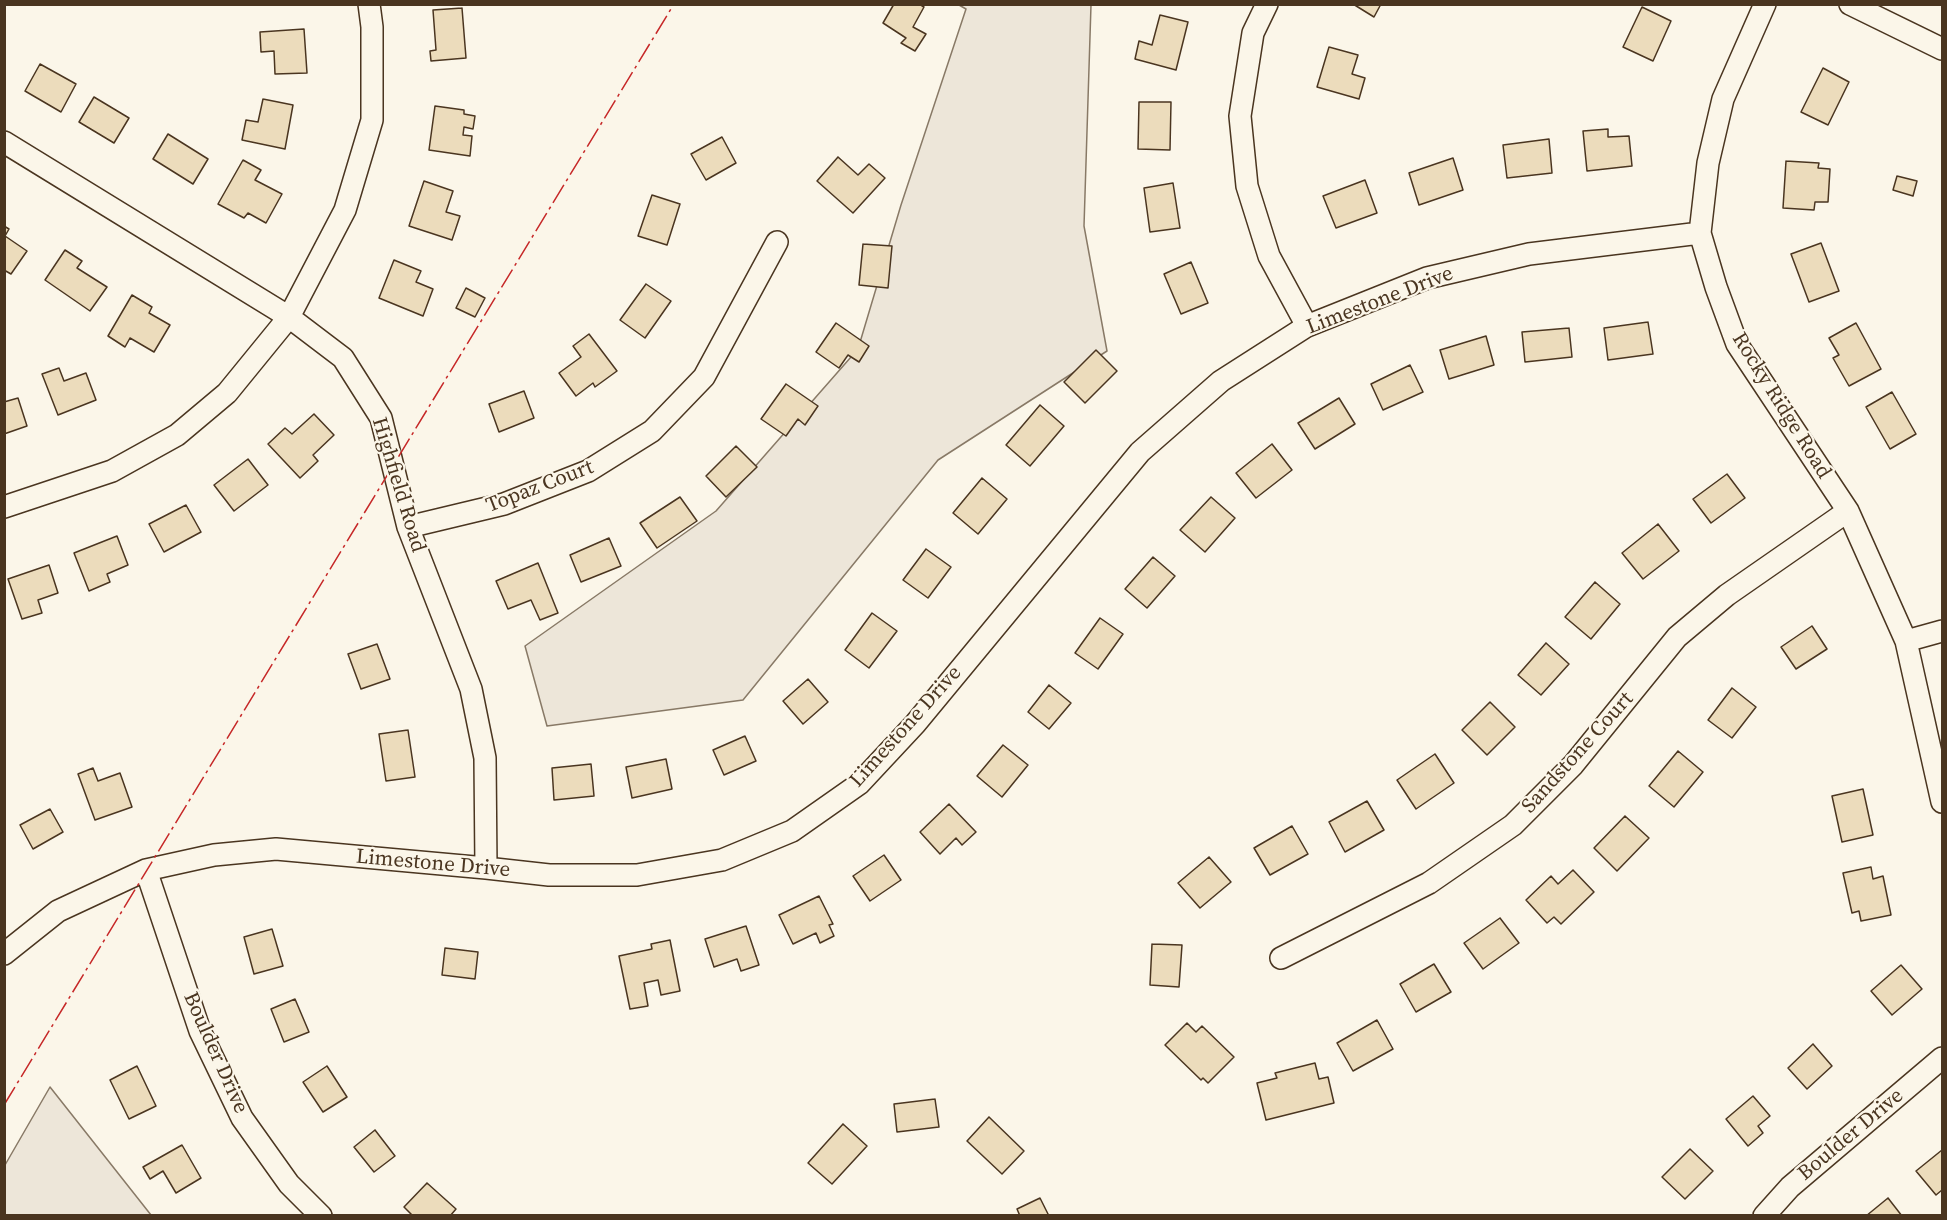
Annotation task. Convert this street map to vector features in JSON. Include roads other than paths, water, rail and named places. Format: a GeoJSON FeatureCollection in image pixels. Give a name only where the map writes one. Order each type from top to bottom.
{"type":"FeatureCollection","features":[{"type":"Feature","properties":{"kind":"street"},"geometry":{"type":"LineString","coordinates":[[4,507],[112,471],[177,435],[227,393],[290,317],[345,210],[372,120],[372,27],[369,4]]}},
{"type":"Feature","properties":{"kind":"street"},"geometry":{"type":"LineString","coordinates":[[1267,4],[1253,33],[1240,116],[1247,186],[1269,256],[1307,326]]}},
{"type":"Feature","properties":{"kind":"street","name":"Rocky Ridge Road"},"geometry":{"type":"LineString","coordinates":[[1765,4],[1723,99],[1708,163],[1700,232],[1716,287],[1737,344],[1848,511],[1906,641],[1942,802]]}},
{"type":"Feature","properties":{"kind":"street"},"geometry":{"type":"LineString","coordinates":[[1850,4],[1942,49]]}},
{"type":"Feature","properties":{"kind":"street","name":"Highfield Road"},"geometry":{"type":"LineString","coordinates":[[4,142],[290,317],[343,358],[381,418],[408,527],[471,689],[485,758],[486,868]]}},
{"type":"Feature","properties":{"kind":"street","name":"Limestone Drive"},"geometry":{"type":"LineString","coordinates":[[4,954],[58,911],[146,870],[214,855],[276,849],[549,875],[638,875],[722,860],[792,831],[859,784],[915,724],[1140,452],[1221,381],[1307,326],[1427,278],[1529,254],[1700,232]]}},
{"type":"Feature","properties":{"kind":"street","name":"Topaz Court"},"geometry":{"type":"LineString","coordinates":[[408,527],[504,504],[567,480],[588,471],[652,431],[704,376],[777,242]]}},
{"type":"Feature","properties":{"kind":"street","name":"Sandstone Court"},"geometry":{"type":"LineString","coordinates":[[1281,958],[1429,882],[1513,825],[1573,765],[1677,637],[1727,595],[1848,511]]}},
{"type":"Feature","properties":{"kind":"street"},"geometry":{"type":"LineString","coordinates":[[1906,641],[1942,631]]}},
{"type":"Feature","properties":{"kind":"street","name":"Boulder Drive"},"geometry":{"type":"LineString","coordinates":[[146,870],[200,1031],[242,1118],[289,1184],[321,1215]]}},
{"type":"Feature","properties":{"kind":"street","name":"Boulder Drive"},"geometry":{"type":"LineString","coordinates":[[1764,1215],[1790,1186],[1942,1058]]}}]}
